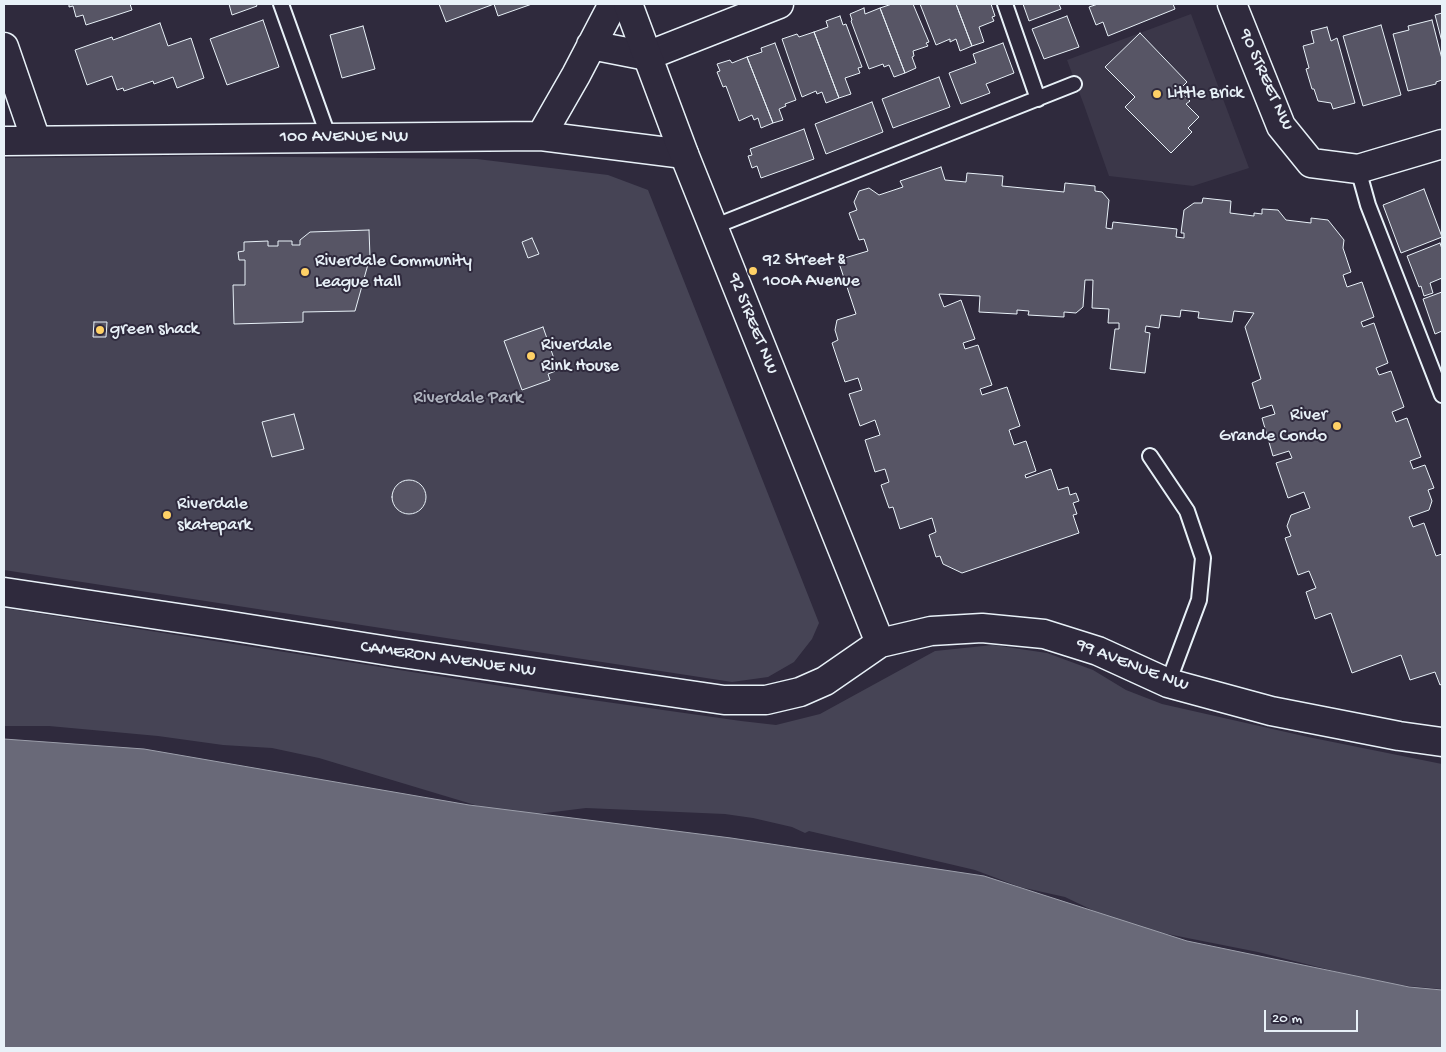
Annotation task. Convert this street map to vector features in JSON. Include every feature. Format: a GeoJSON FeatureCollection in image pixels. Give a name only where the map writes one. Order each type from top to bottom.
{"type":"FeatureCollection","features":[{"type":"Feature","properties":{"kind":"street"},"geometry":{"type":"LineString","coordinates":[[541,136],[613,4]]}},
{"type":"Feature","properties":{"kind":"street","name":"92 STREET NW"},"geometry":{"type":"LineString","coordinates":[[628,4],[684,154],[880,643]]}},
{"type":"Feature","properties":{"kind":"street"},"geometry":{"type":"LineString","coordinates":[[591,45],[647,56],[779,4]]}},
{"type":"Feature","properties":{"kind":"street","name":"90 STREET NW"},"geometry":{"type":"LineString","coordinates":[[1232,4],[1281,126],[1311,163],[1358,169]]}},
{"type":"Feature","properties":{"kind":"street"},"geometry":{"type":"LineString","coordinates":[[4,47],[36,140]]}},
{"type":"Feature","properties":{"kind":"street","name":"100 AVENUE NW"},"geometry":{"type":"LineString","coordinates":[[4,141],[541,136],[684,154]]}},
{"type":"Feature","properties":{"kind":"street"},"geometry":{"type":"LineString","coordinates":[[1358,169],[1442,144]]}},
{"type":"Feature","properties":{"kind":"street","name":"CAMERON AVENUE NW"},"geometry":{"type":"LineString","coordinates":[[4,592],[404,654],[724,700],[766,700],[800,692],[825,681],[880,643]]}},
{"type":"Feature","properties":{"kind":"street","name":"99 AVENUE NW"},"geometry":{"type":"LineString","coordinates":[[880,643],[940,630],[982,628],[1044,634],[1098,651],[1168,684],[1271,710],[1399,736],[1442,742]]}},
{"type":"Feature","properties":{"kind":"lane"},"geometry":{"type":"LineString","coordinates":[[280,4],[329,138]]}},
{"type":"Feature","properties":{"kind":"lane"},"geometry":{"type":"LineString","coordinates":[[1005,4],[1038,99]]}},
{"type":"Feature","properties":{"kind":"lane"},"geometry":{"type":"LineString","coordinates":[[713,227],[1074,84]]}},
{"type":"Feature","properties":{"kind":"lane"},"geometry":{"type":"LineString","coordinates":[[1358,169],[1368,205],[1442,395]]}},
{"type":"Feature","properties":{"kind":"lane"},"geometry":{"type":"LineString","coordinates":[[1150,456],[1187,512],[1203,558],[1199,600],[1168,684]]}},
{"type":"Feature","properties":{"kind":"shaded area"},"geometry":{"type":"Polygon","coordinates":[[[1191,14],[1249,168],[1193,186],[1109,176],[1067,60],[1191,14]]]}},
{"type":"Feature","properties":{"kind":"green space","name":"Riverdale Park"},"geometry":{"type":"Polygon","coordinates":[[[205,156],[477,159],[608,175],[648,190],[819,623],[812,639],[794,662],[768,677],[732,682],[4,570],[4,158],[205,156]]]}},
{"type":"Feature","properties":{"kind":"green space"},"geometry":{"type":"Polygon","coordinates":[[[4,608],[578,698],[776,725],[820,714],[935,651],[993,645],[1047,653],[1093,670],[1126,690],[1162,704],[1308,737],[1442,764],[1442,989],[1398,985],[1358,977],[1258,952],[1157,932],[1117,922],[1065,897],[1020,887],[975,870],[809,831],[805,833],[792,827],[753,818],[725,814],[586,808],[529,815],[495,811],[319,758],[272,748],[223,745],[158,736],[49,726],[4,726],[4,608]]]}},
{"type":"Feature","properties":{"kind":"water"},"geometry":{"type":"Polygon","coordinates":[[[4,739],[144,749],[469,805],[731,838],[984,876],[1187,941],[1409,987],[1442,990],[1442,1048],[4,1048],[4,739]]]}},
{"type":"Feature","properties":{"kind":"building"},"geometry":{"type":"Polygon","coordinates":[[[69,4],[130,4],[132,10],[86,25],[83,15],[76,17],[73,6],[69,7],[69,4]]]}},
{"type":"Feature","properties":{"kind":"building"},"geometry":{"type":"Polygon","coordinates":[[[229,4],[256,4],[257,6],[232,15],[229,4]]]}},
{"type":"Feature","properties":{"kind":"building"},"geometry":{"type":"Polygon","coordinates":[[[439,4],[494,4],[446,22],[439,4]]]}},
{"type":"Feature","properties":{"kind":"building"},"geometry":{"type":"Polygon","coordinates":[[[494,4],[532,4],[498,16],[494,4]]]}},
{"type":"Feature","properties":{"kind":"building"},"geometry":{"type":"Polygon","coordinates":[[[892,4],[913,4],[929,42],[926,43],[928,46],[913,51],[914,56],[912,57],[916,68],[905,73],[880,8],[892,4]]]}},
{"type":"Feature","properties":{"kind":"building"},"geometry":{"type":"Polygon","coordinates":[[[920,4],[956,4],[972,46],[960,51],[956,39],[950,42],[950,39],[936,45],[920,4]]]}},
{"type":"Feature","properties":{"kind":"building"},"geometry":{"type":"Polygon","coordinates":[[[956,4],[991,4],[995,16],[992,17],[994,21],[979,27],[984,42],[972,46],[956,4]]]}},
{"type":"Feature","properties":{"kind":"building"},"geometry":{"type":"Polygon","coordinates":[[[1023,4],[1059,4],[1061,9],[1029,21],[1023,4]]]}},
{"type":"Feature","properties":{"kind":"building"},"geometry":{"type":"Polygon","coordinates":[[[1098,4],[1173,4],[1175,9],[1108,36],[1103,22],[1096,25],[1089,7],[1098,4]]]}},
{"type":"Feature","properties":{"kind":"building"},"geometry":{"type":"Polygon","coordinates":[[[864,8],[865,14],[880,8],[905,73],[894,77],[889,65],[884,67],[883,64],[869,69],[850,14],[864,8]]]}},
{"type":"Feature","properties":{"kind":"building"},"geometry":{"type":"Polygon","coordinates":[[[1442,13],[1442,42],[1435,15],[1442,13]]]}},
{"type":"Feature","properties":{"kind":"building"},"geometry":{"type":"Polygon","coordinates":[[[840,16],[843,25],[846,24],[862,67],[858,68],[860,73],[845,78],[851,94],[839,98],[814,32],[828,27],[826,21],[840,16]]]}},
{"type":"Feature","properties":{"kind":"building"},"geometry":{"type":"Polygon","coordinates":[[[1067,16],[1079,47],[1044,59],[1032,29],[1067,16]]]}},
{"type":"Feature","properties":{"kind":"building"},"geometry":{"type":"Polygon","coordinates":[[[263,20],[279,67],[227,85],[210,39],[263,20]]]}},
{"type":"Feature","properties":{"kind":"building"},"geometry":{"type":"Polygon","coordinates":[[[1432,20],[1442,59],[1442,80],[1436,82],[1436,84],[1408,91],[1393,34],[1409,30],[1408,26],[1432,20]]]}},
{"type":"Feature","properties":{"kind":"building"},"geometry":{"type":"Polygon","coordinates":[[[160,23],[168,46],[191,38],[204,78],[177,88],[173,77],[154,84],[153,81],[124,91],[123,88],[117,90],[112,76],[87,85],[75,50],[112,37],[113,40],[160,23]]]}},
{"type":"Feature","properties":{"kind":"building"},"geometry":{"type":"Polygon","coordinates":[[[1381,25],[1401,95],[1363,106],[1343,36],[1381,25]]]}},
{"type":"Feature","properties":{"kind":"building"},"geometry":{"type":"Polygon","coordinates":[[[363,26],[375,69],[342,78],[330,35],[363,26]]]}},
{"type":"Feature","properties":{"kind":"building"},"geometry":{"type":"Polygon","coordinates":[[[1327,27],[1331,41],[1337,38],[1355,103],[1333,109],[1331,103],[1318,101],[1314,89],[1312,89],[1306,69],[1309,68],[1303,46],[1314,43],[1311,31],[1327,27]]]}},
{"type":"Feature","properties":{"kind":"building"},"geometry":{"type":"Polygon","coordinates":[[[814,32],[839,98],[826,103],[822,92],[817,94],[816,91],[802,97],[782,39],[797,34],[799,37],[814,32]]]}},
{"type":"Feature","properties":{"kind":"building","name":"Little Brick"},"geometry":{"type":"Polygon","coordinates":[[[1140,33],[1187,82],[1179,90],[1190,101],[1186,104],[1199,117],[1188,128],[1192,132],[1171,153],[1125,107],[1135,97],[1105,67],[1140,33]]]}},
{"type":"Feature","properties":{"kind":"building"},"geometry":{"type":"Polygon","coordinates":[[[775,43],[796,100],[785,104],[786,106],[779,109],[783,120],[773,123],[747,57],[762,52],[761,48],[775,43]]]}},
{"type":"Feature","properties":{"kind":"building"},"geometry":{"type":"Polygon","coordinates":[[[1003,43],[1014,73],[986,84],[990,93],[961,104],[949,73],[976,63],[973,54],[1003,43]]]}},
{"type":"Feature","properties":{"kind":"building"},"geometry":{"type":"Polygon","coordinates":[[[747,57],[773,123],[761,128],[758,118],[754,120],[752,115],[739,121],[726,86],[723,87],[717,72],[720,71],[717,64],[730,60],[732,63],[747,57]]]}},
{"type":"Feature","properties":{"kind":"building"},"geometry":{"type":"Polygon","coordinates":[[[939,77],[950,107],[893,128],[882,99],[939,77]]]}},
{"type":"Feature","properties":{"kind":"building"},"geometry":{"type":"Polygon","coordinates":[[[872,102],[883,132],[826,154],[815,124],[872,102]]]}},
{"type":"Feature","properties":{"kind":"building"},"geometry":{"type":"Polygon","coordinates":[[[804,129],[814,159],[761,178],[757,166],[752,168],[748,156],[752,155],[750,149],[804,129]]]}},
{"type":"Feature","properties":{"kind":"building","name":"River Grande Condo"},"geometry":{"type":"Polygon","coordinates":[[[941,167],[945,180],[966,182],[967,173],[1003,176],[1002,186],[1064,192],[1065,183],[1095,186],[1095,191],[1102,192],[1109,200],[1106,228],[1112,229],[1113,222],[1177,229],[1176,237],[1184,238],[1184,233],[1181,233],[1184,210],[1194,203],[1202,203],[1203,198],[1231,201],[1230,213],[1254,216],[1254,213],[1262,214],[1262,209],[1278,210],[1286,220],[1311,223],[1311,218],[1328,220],[1344,240],[1343,248],[1351,272],[1343,275],[1347,287],[1362,282],[1374,317],[1361,322],[1363,327],[1374,323],[1388,363],[1376,368],[1379,375],[1391,371],[1404,407],[1392,412],[1396,422],[1407,418],[1421,457],[1410,461],[1413,469],[1425,465],[1434,488],[1428,490],[1432,501],[1429,510],[1409,517],[1413,527],[1424,523],[1436,556],[1442,554],[1442,684],[1440,685],[1435,672],[1410,680],[1401,655],[1352,673],[1331,613],[1315,619],[1306,592],[1316,588],[1309,571],[1298,575],[1285,538],[1291,536],[1287,526],[1291,515],[1310,508],[1304,492],[1288,498],[1276,463],[1292,458],[1289,451],[1273,456],[1262,418],[1275,414],[1272,405],[1260,409],[1252,383],[1261,379],[1245,327],[1254,313],[1234,311],[1232,322],[1198,318],[1199,312],[1181,310],[1180,317],[1161,315],[1159,328],[1146,326],[1145,332],[1150,333],[1145,373],[1110,369],[1115,329],[1119,329],[1119,323],[1108,323],[1109,309],[1092,308],[1093,280],[1085,280],[1083,307],[1076,313],[1064,312],[1064,317],[1028,315],[1029,311],[1017,310],[1017,314],[979,312],[980,296],[939,294],[944,307],[961,300],[975,339],[963,343],[965,349],[978,345],[992,385],[980,389],[982,395],[1007,387],[1020,426],[1009,430],[1014,445],[1026,441],[1036,471],[1025,475],[1026,478],[1051,469],[1058,490],[1068,487],[1070,495],[1076,493],[1079,501],[1073,503],[1077,514],[1073,515],[1079,533],[962,573],[943,564],[940,556],[936,557],[929,535],[936,532],[932,518],[900,529],[893,507],[889,508],[881,485],[889,482],[885,469],[875,472],[865,440],[880,435],[875,420],[860,426],[849,394],[862,390],[858,378],[845,382],[832,343],[838,340],[835,330],[837,320],[856,314],[838,260],[868,251],[864,239],[859,240],[849,213],[857,210],[854,202],[859,191],[869,188],[879,195],[903,187],[900,181],[941,167]]]}},
{"type":"Feature","properties":{"kind":"building"},"geometry":{"type":"Polygon","coordinates":[[[1424,189],[1442,237],[1401,253],[1383,205],[1424,189]]]}},
{"type":"Feature","properties":{"kind":"building","name":"Riverdale Community League Hall"},"geometry":{"type":"Polygon","coordinates":[[[369,230],[370,257],[355,311],[303,312],[303,322],[234,324],[233,285],[245,285],[245,260],[239,260],[238,252],[244,251],[244,242],[268,241],[268,246],[278,246],[278,241],[292,241],[292,245],[300,245],[300,240],[310,232],[369,230]]]}},
{"type":"Feature","properties":{"kind":"building"},"geometry":{"type":"Polygon","coordinates":[[[532,238],[539,254],[528,258],[522,242],[532,238]]]}},
{"type":"Feature","properties":{"kind":"building"},"geometry":{"type":"Polygon","coordinates":[[[1440,243],[1442,249],[1442,278],[1430,283],[1433,293],[1424,296],[1407,256],[1440,243]]]}},
{"type":"Feature","properties":{"kind":"building"},"geometry":{"type":"Polygon","coordinates":[[[1442,292],[1442,331],[1435,334],[1423,299],[1442,292]]]}},
{"type":"Feature","properties":{"kind":"building","name":"green shack"},"geometry":{"type":"Polygon","coordinates":[[[94,322],[107,322],[106,337],[93,337],[94,322]]]}},
{"type":"Feature","properties":{"kind":"building","name":"Riverdale Rink House"},"geometry":{"type":"Polygon","coordinates":[[[543,327],[558,370],[548,374],[550,380],[522,390],[504,341],[543,327]]]}},
{"type":"Feature","properties":{"kind":"building"},"geometry":{"type":"Polygon","coordinates":[[[294,414],[304,449],[272,457],[262,422],[294,414]]]}},
{"type":"Feature","properties":{"kind":"building"},"geometry":{"type":"Polygon","coordinates":[[[409,480],[421,485],[426,497],[421,509],[409,514],[397,509],[392,497],[397,485],[409,480]]]}},
{"type":"Feature","properties":{"kind":"place","name":"Little Brick"},"geometry":{"type":"Point","coordinates":[1157,94]}},
{"type":"Feature","properties":{"kind":"place","name":"92 Street & 100A Avenue"},"geometry":{"type":"Point","coordinates":[753,271]}},
{"type":"Feature","properties":{"kind":"place","name":"Riverdale Community League Hall"},"geometry":{"type":"Point","coordinates":[305,272]}},
{"type":"Feature","properties":{"kind":"place","name":"green shack"},"geometry":{"type":"Point","coordinates":[100,330]}},
{"type":"Feature","properties":{"kind":"place","name":"Riverdale Rink House"},"geometry":{"type":"Point","coordinates":[531,356]}},
{"type":"Feature","properties":{"kind":"place","name":"River Grande Condo"},"geometry":{"type":"Point","coordinates":[1337,426]}},
{"type":"Feature","properties":{"kind":"place","name":"Riverdale skatepark"},"geometry":{"type":"Point","coordinates":[167,515]}}]}
